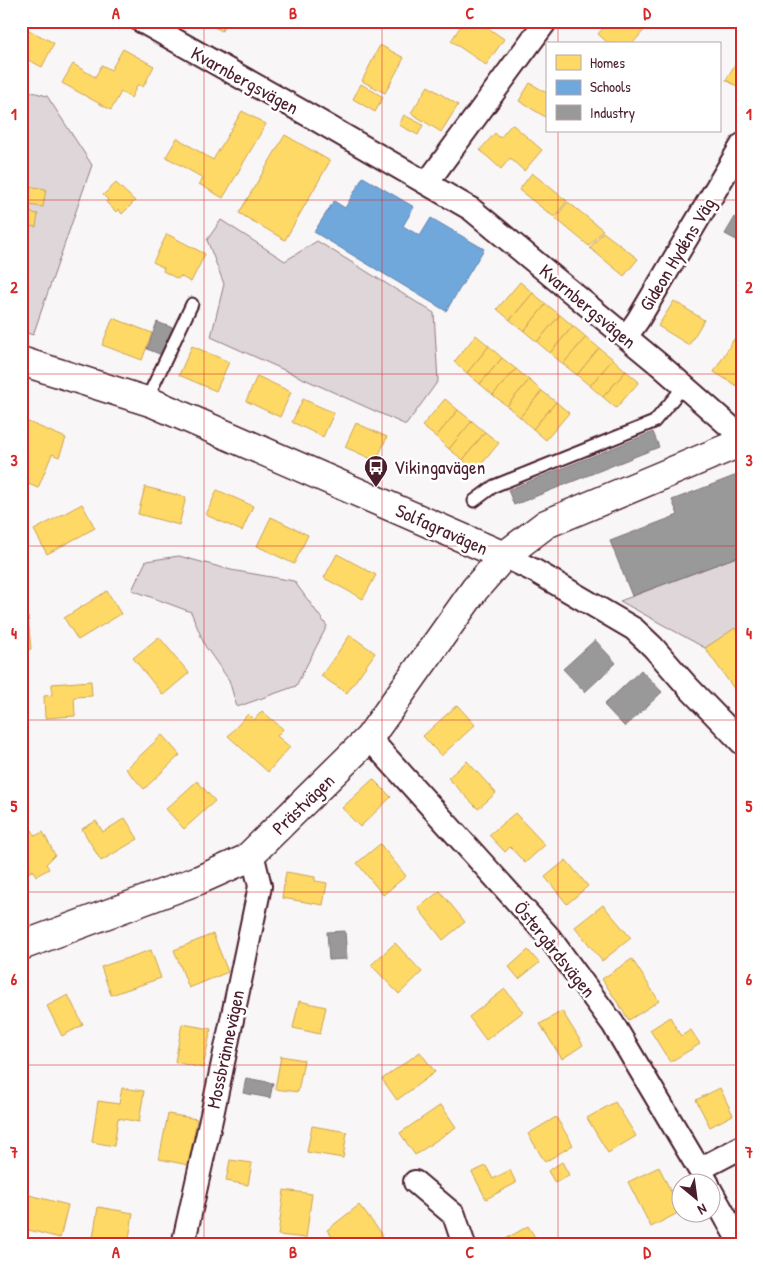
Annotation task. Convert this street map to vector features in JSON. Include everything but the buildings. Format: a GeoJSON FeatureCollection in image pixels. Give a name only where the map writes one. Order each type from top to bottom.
{"type":"FeatureCollection","features":[{"type":"Feature","properties":{"kind":"street","name":"Kvarnbergsvägen"},"geometry":{"type":"LineString","coordinates":[[141,21],[472,209],[626,337],[742,437]]}},
{"type":"Feature","properties":{"kind":"street"},"geometry":{"type":"LineString","coordinates":[[427,184],[546,21]]}},
{"type":"Feature","properties":{"kind":"street","name":"Gideon Hydéns Väg"},"geometry":{"type":"LineString","coordinates":[[626,337],[742,145]]}},
{"type":"Feature","properties":{"kind":"street","name":"Solfagravägen"},"geometry":{"type":"LineString","coordinates":[[21,361],[146,401],[504,556],[546,524],[742,442]]}},
{"type":"Feature","properties":{"kind":"street"},"geometry":{"type":"LineString","coordinates":[[504,556],[534,571],[634,629],[742,743]]}},
{"type":"Feature","properties":{"kind":"street","name":"Prästvägen"},"geometry":{"type":"LineString","coordinates":[[21,946],[199,880],[246,859],[369,738],[475,589],[504,556]]}},
{"type":"Feature","properties":{"kind":"street","name":"Östergårdsvägen"},"geometry":{"type":"LineString","coordinates":[[369,738],[549,937],[613,1024],[703,1174]]}},
{"type":"Feature","properties":{"kind":"street","name":"Mossbrännevägen"},"geometry":{"type":"LineString","coordinates":[[183,1245],[260,886],[252,853]]}},
{"type":"Feature","properties":{"kind":"street"},"geometry":{"type":"LineString","coordinates":[[707,1174],[742,1147]]}},
{"type":"Feature","properties":{"kind":"street"},"geometry":{"type":"LineString","coordinates":[[415,1182],[454,1215],[464,1245]]}},
{"type":"Feature","properties":{"kind":"street"},"geometry":{"type":"LineString","coordinates":[[720,1206],[741,1245]]}},
{"type":"Feature","properties":{"kind":"lane"},"geometry":{"type":"LineString","coordinates":[[146,401],[192,304]]}},
{"type":"Feature","properties":{"kind":"lane"},"geometry":{"type":"LineString","coordinates":[[474,501],[494,486],[654,422],[684,386]]}},
{"type":"Feature","properties":{"kind":"shaded area"},"geometry":{"type":"Polygon","coordinates":[[[21,89],[47,96],[92,165],[33,335],[21,331],[21,89]]]}},
{"type":"Feature","properties":{"kind":"shaded area"},"geometry":{"type":"Polygon","coordinates":[[[221,220],[285,261],[317,241],[434,313],[438,381],[406,425],[211,337],[224,284],[207,240],[221,220]]]}},
{"type":"Feature","properties":{"kind":"shaded area"},"geometry":{"type":"Polygon","coordinates":[[[742,555],[742,639],[735,629],[705,648],[620,601],[742,555]]]}},
{"type":"Feature","properties":{"kind":"shaded area"},"geometry":{"type":"Polygon","coordinates":[[[179,556],[231,570],[294,581],[327,626],[296,686],[237,707],[229,680],[205,646],[191,612],[132,590],[146,561],[179,556]]]}},
{"type":"Feature","properties":{"kind":"place","name":"Vikingavägen"},"geometry":{"type":"Point","coordinates":[376,488]}}]}
